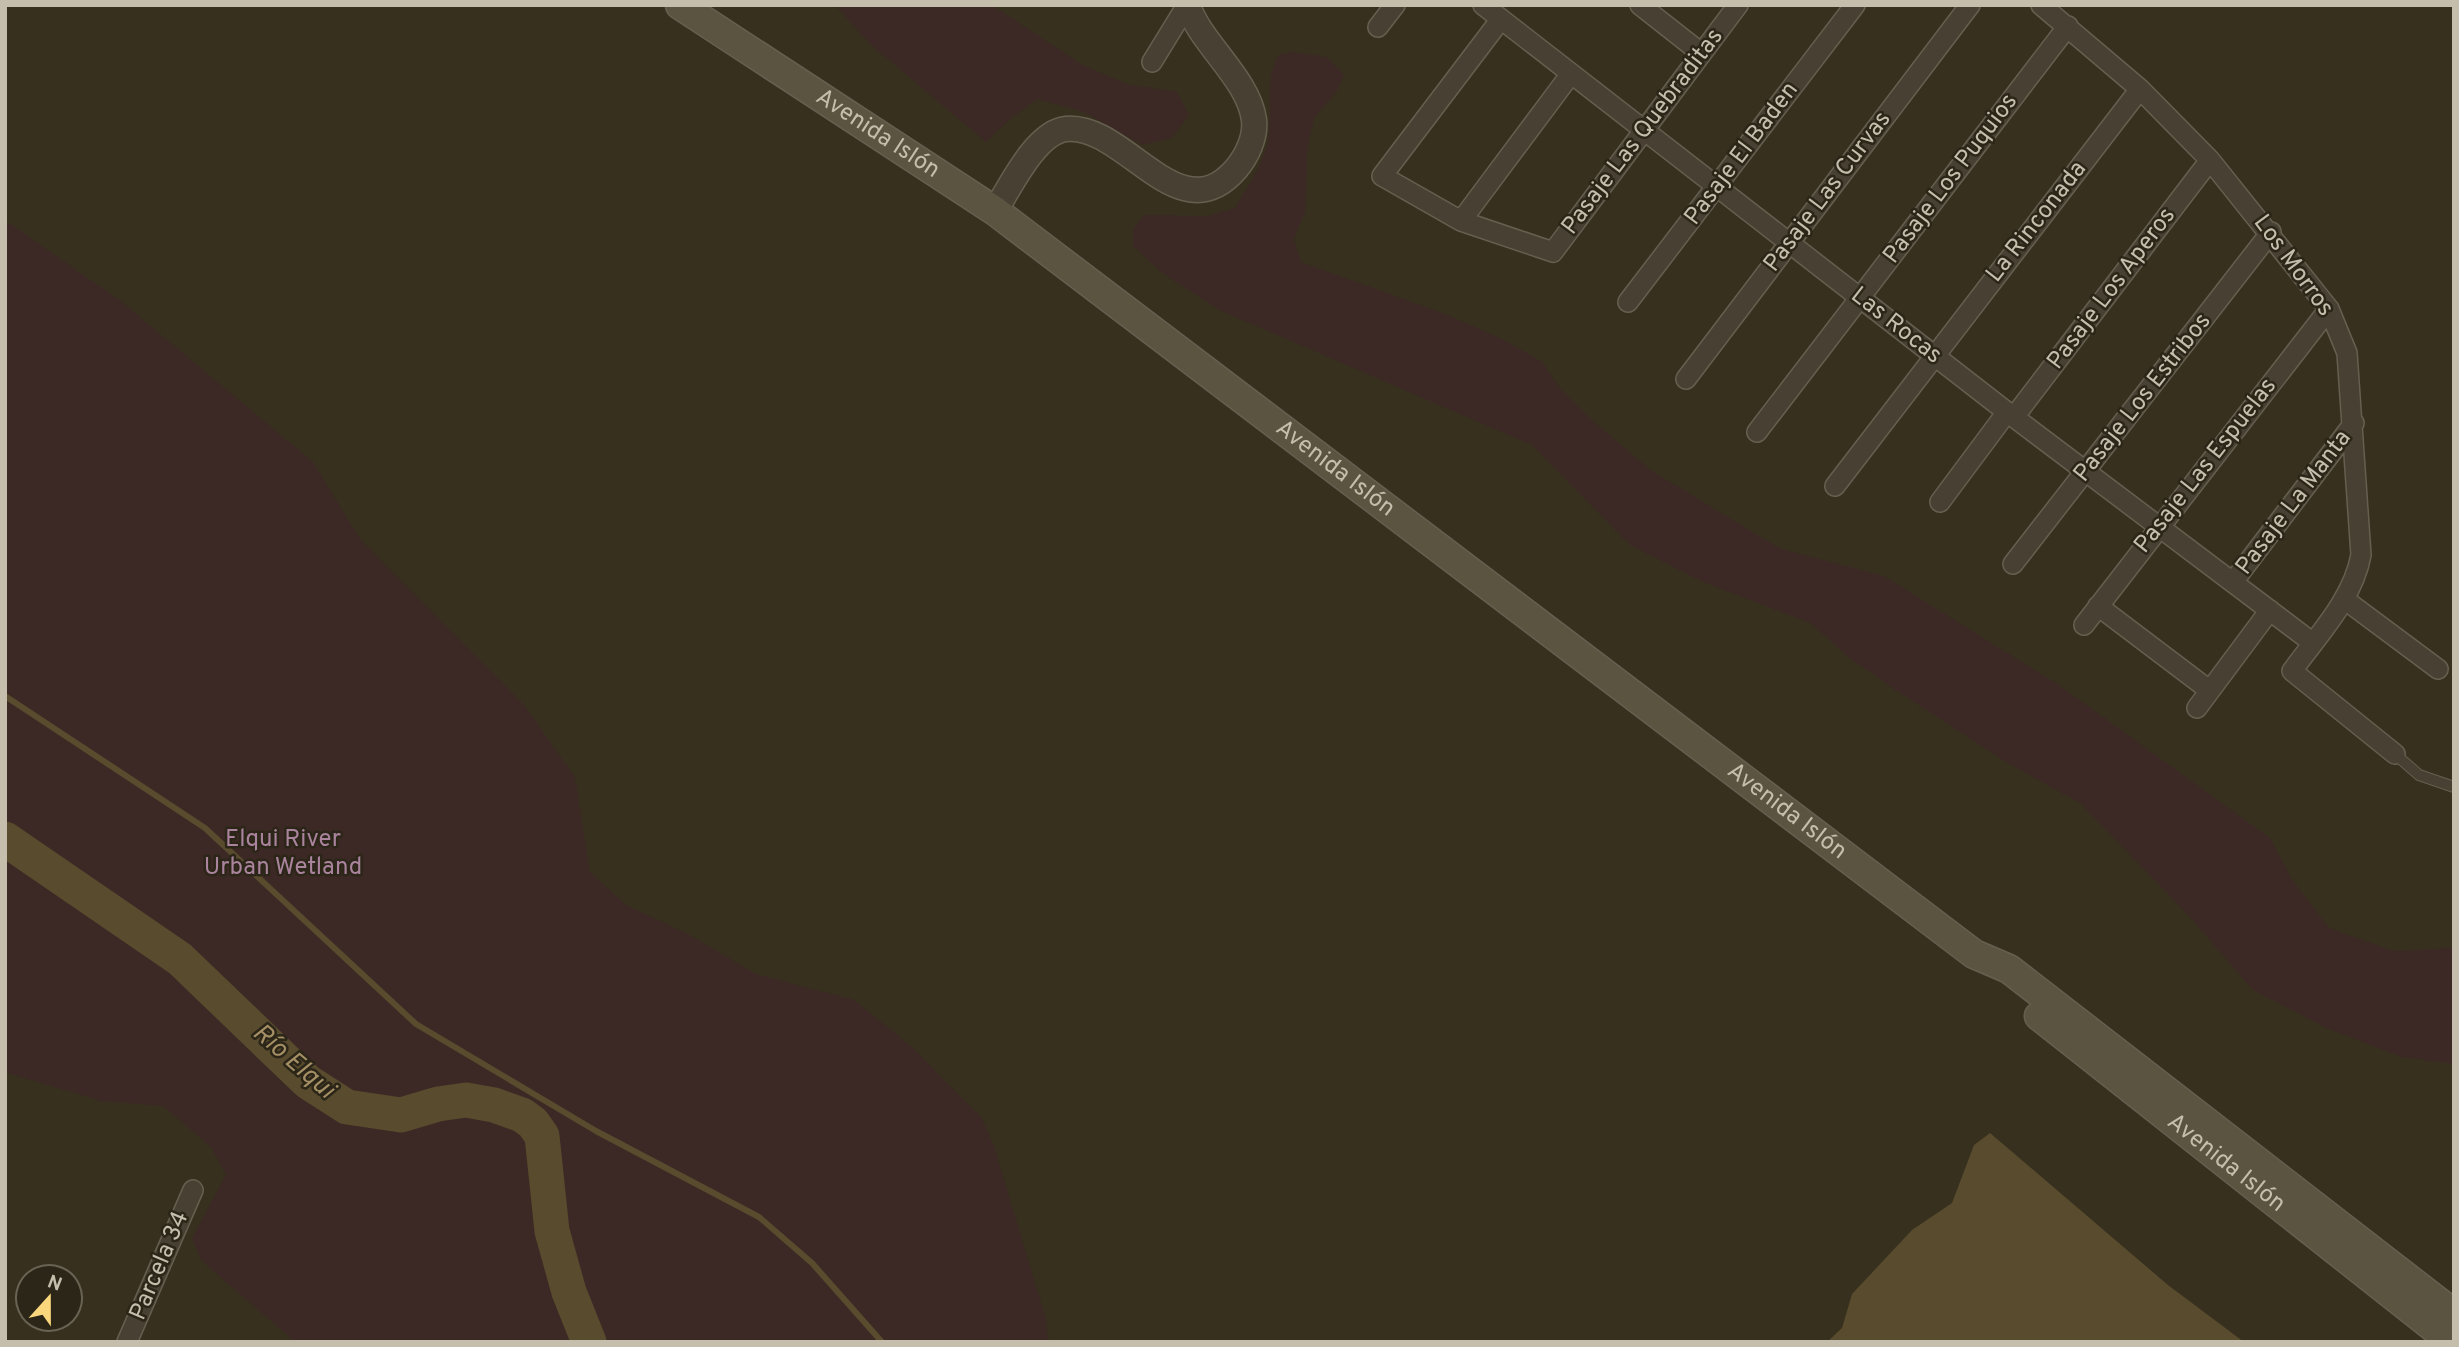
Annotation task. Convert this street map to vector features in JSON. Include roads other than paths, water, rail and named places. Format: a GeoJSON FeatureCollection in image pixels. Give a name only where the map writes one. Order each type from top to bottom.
{"type":"FeatureCollection","features":[{"type":"Feature","properties":{"kind":"main road","name":"Avenida Islón"},"geometry":{"type":"LineString","coordinates":[[680,5],[995,211],[1974,954],[2009,969],[2454,1314]]}},
{"type":"Feature","properties":{"kind":"main road","name":"Avenida Islón"},"geometry":{"type":"LineString","coordinates":[[1974,954],[1990,977],[2452,1342]]}},
{"type":"Feature","properties":{"kind":"street"},"geometry":{"type":"LineString","coordinates":[[995,211],[1040,142],[1053,132],[1067,128],[1085,130],[1105,139],[1167,181],[1184,189],[1200,189],[1234,171],[1245,157],[1253,138],[1254,119],[1232,75],[1187,5],[1152,62]]}},
{"type":"Feature","properties":{"kind":"street"},"geometry":{"type":"LineString","coordinates":[[1378,27],[1395,5]]}},
{"type":"Feature","properties":{"kind":"street","name":"Las Rocas"},"geometry":{"type":"LineString","coordinates":[[1483,5],[1934,356],[2313,643]]}},
{"type":"Feature","properties":{"kind":"street"},"geometry":{"type":"LineString","coordinates":[[1640,5],[1701,53]]}},
{"type":"Feature","properties":{"kind":"street","name":"Pasaje Las Quebraditas"},"geometry":{"type":"LineString","coordinates":[[1501,19],[1382,176],[1461,221],[1507,239],[1553,252],[1738,5]]}},
{"type":"Feature","properties":{"kind":"street","name":"Pasaje El Baden"},"geometry":{"type":"LineString","coordinates":[[1628,302],[1855,5]]}},
{"type":"Feature","properties":{"kind":"street","name":"Pasaje Las Curvas"},"geometry":{"type":"LineString","coordinates":[[1686,379],[1970,5]]}},
{"type":"Feature","properties":{"kind":"street","name":"Los Morros"},"geometry":{"type":"LineString","coordinates":[[2041,5],[2140,89],[2210,160],[2271,232],[2329,309],[2347,353],[2354,423],[2361,555],[2357,573],[2344,599],[2292,671],[2395,754]]}},
{"type":"Feature","properties":{"kind":"street","name":"Pasaje Los Puquios"},"geometry":{"type":"LineString","coordinates":[[1757,432],[2068,26]]}},
{"type":"Feature","properties":{"kind":"street"},"geometry":{"type":"LineString","coordinates":[[1461,221],[1570,75]]}},
{"type":"Feature","properties":{"kind":"street","name":"La Rinconada"},"geometry":{"type":"LineString","coordinates":[[1835,486],[2140,89]]}},
{"type":"Feature","properties":{"kind":"street","name":"Pasaje Los Aperos"},"geometry":{"type":"LineString","coordinates":[[1940,502],[2210,160]]}},
{"type":"Feature","properties":{"kind":"street","name":"Pasaje Los Estribos"},"geometry":{"type":"LineString","coordinates":[[2013,564],[2271,232]]}},
{"type":"Feature","properties":{"kind":"street","name":"Pasaje Las Espuelas"},"geometry":{"type":"LineString","coordinates":[[2084,625],[2329,309]]}},
{"type":"Feature","properties":{"kind":"street","name":"Pasaje La Manta"},"geometry":{"type":"LineString","coordinates":[[2233,582],[2354,423]]}},
{"type":"Feature","properties":{"kind":"street"},"geometry":{"type":"LineString","coordinates":[[2344,599],[2438,669]]}},
{"type":"Feature","properties":{"kind":"street"},"geometry":{"type":"LineString","coordinates":[[2098,606],[2209,691]]}},
{"type":"Feature","properties":{"kind":"street"},"geometry":{"type":"LineString","coordinates":[[2196,708],[2270,610]]}},
{"type":"Feature","properties":{"kind":"street","name":"Parcela 34"},"geometry":{"type":"LineString","coordinates":[[127,1342],[192,1190]]}},
{"type":"Feature","properties":{"kind":"lane"},"geometry":{"type":"LineString","coordinates":[[2395,754],[2418,775],[2454,787]]}},
{"type":"Feature","properties":{"kind":"waterway"},"geometry":{"type":"LineString","coordinates":[[5,696],[205,828],[416,1024],[596,1131],[759,1217],[812,1263],[882,1342]]}},
{"type":"Feature","properties":{"kind":"waterway","name":"Río Elqui"},"geometry":{"type":"LineString","coordinates":[[5,839],[180,959],[308,1082],[347,1107],[401,1115],[438,1104],[466,1100],[494,1105],[522,1115],[533,1123],[542,1136],[552,1231],[569,1292],[589,1342]]}},
{"type":"Feature","properties":{"kind":"park label","name":"Elqui River Urban Wetland"},"geometry":{"type":"Point","coordinates":[283,854]}}]}
